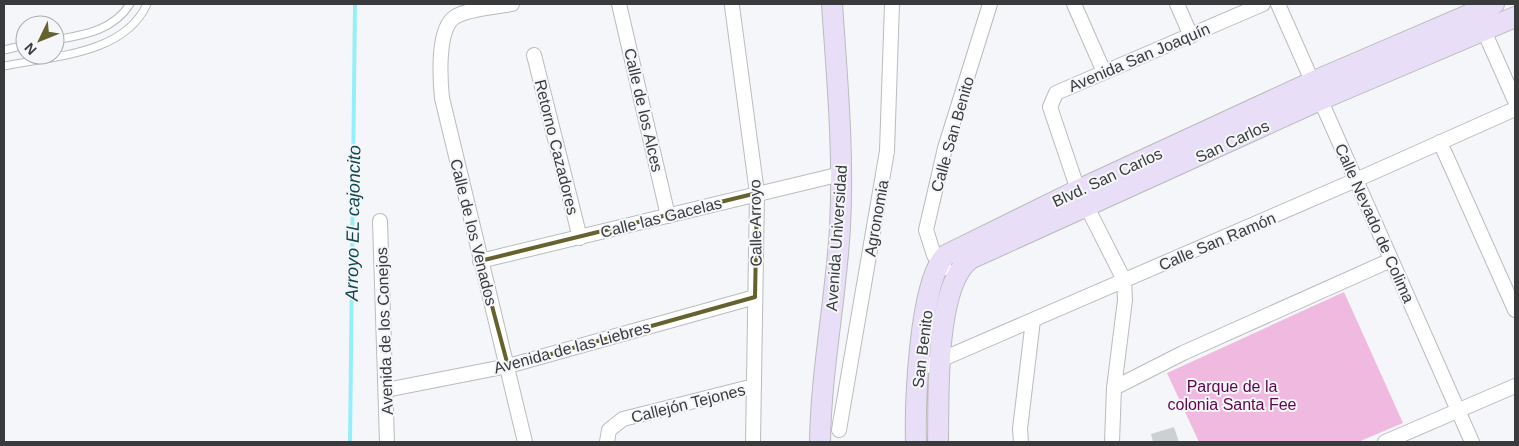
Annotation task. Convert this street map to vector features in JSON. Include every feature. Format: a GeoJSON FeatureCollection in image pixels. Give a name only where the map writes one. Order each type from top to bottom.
{"type":"FeatureCollection","features":[{"type":"Feature","properties":{"kind":"main road","name":"Avenida Universidad"},"geometry":{"type":"LineString","coordinates":[[820,442],[820,419],[840,228],[839,99],[832,4]]}},
{"type":"Feature","properties":{"kind":"main road","name":"Blvd. San Carlos"},"geometry":{"type":"LineString","coordinates":[[940,261],[955,249],[1083,198],[1312,82],[1494,4]]}},
{"type":"Feature","properties":{"kind":"main road","name":"San Carlos"},"geometry":{"type":"LineString","coordinates":[[955,275],[970,259],[1083,198],[1515,17]]}},
{"type":"Feature","properties":{"kind":"main road","name":"San Benito"},"geometry":{"type":"LineString","coordinates":[[916,442],[918,370],[929,294],[940,261]]}},
{"type":"Feature","properties":{"kind":"main road","name":"San Benito"},"geometry":{"type":"LineString","coordinates":[[938,442],[939,361],[949,293],[955,275]]}},
{"type":"Feature","properties":{"kind":"street","name":"Calle de los Venados"},"geometry":{"type":"LineString","coordinates":[[512,4],[456,15],[449,22],[444,30],[440,78],[442,98],[480,261],[508,366],[525,442]]}},
{"type":"Feature","properties":{"kind":"street","name":"Calle de los Alces"},"geometry":{"type":"LineString","coordinates":[[619,4],[668,216]]}},
{"type":"Feature","properties":{"kind":"street","name":"Agronomia"},"geometry":{"type":"LineString","coordinates":[[840,436],[888,151],[892,4]]}},
{"type":"Feature","properties":{"kind":"street","name":"Calle San Benito"},"geometry":{"type":"LineString","coordinates":[[940,261],[930,247],[926,230],[945,148],[990,4]]}},
{"type":"Feature","properties":{"kind":"street"},"geometry":{"type":"LineString","coordinates":[[1074,4],[1104,72]]}},
{"type":"Feature","properties":{"kind":"street"},"geometry":{"type":"LineString","coordinates":[[1177,4],[1191,36]]}},
{"type":"Feature","properties":{"kind":"street","name":"Avenida San Joaquín"},"geometry":{"type":"LineString","coordinates":[[1083,198],[1050,106],[1051,99],[1056,93],[1263,4]]}},
{"type":"Feature","properties":{"kind":"street","name":"Calle Nevado de Colima"},"geometry":{"type":"LineString","coordinates":[[1278,4],[1472,442]]}},
{"type":"Feature","properties":{"kind":"street","name":"Calle Arroyo"},"geometry":{"type":"LineString","coordinates":[[732,6],[757,192],[754,442]]}},
{"type":"Feature","properties":{"kind":"street"},"geometry":{"type":"LineString","coordinates":[[1484,31],[1515,101]]}},
{"type":"Feature","properties":{"kind":"street","name":"Retorno Cazadores"},"geometry":{"type":"LineString","coordinates":[[534,55],[580,238]]}},
{"type":"Feature","properties":{"kind":"street","name":"Calle San Ramón"},"geometry":{"type":"LineString","coordinates":[[918,370],[1515,109]]}},
{"type":"Feature","properties":{"kind":"street"},"geometry":{"type":"LineString","coordinates":[[1440,142],[1515,310]]}},
{"type":"Feature","properties":{"kind":"street","name":"Calle las Gacelas"},"geometry":{"type":"LineString","coordinates":[[480,261],[580,238],[757,192],[841,174]]}},
{"type":"Feature","properties":{"kind":"street"},"geometry":{"type":"LineString","coordinates":[[1083,198],[1124,280],[1125,300],[1114,388],[1112,442]]}},
{"type":"Feature","properties":{"kind":"street","name":"Avenida de los Conejos"},"geometry":{"type":"LineString","coordinates":[[380,220],[387,442]]}},
{"type":"Feature","properties":{"kind":"street"},"geometry":{"type":"LineString","coordinates":[[1114,388],[1183,353],[1391,260]]}},
{"type":"Feature","properties":{"kind":"street"},"geometry":{"type":"LineString","coordinates":[[940,261],[955,275]]}},
{"type":"Feature","properties":{"kind":"street","name":"Avenida de las Liebres"},"geometry":{"type":"LineString","coordinates":[[386,390],[508,366],[755,297]]}},
{"type":"Feature","properties":{"kind":"street"},"geometry":{"type":"LineString","coordinates":[[1021,442],[1020,429],[1033,320]]}},
{"type":"Feature","properties":{"kind":"street","name":"Callejón Tejones"},"geometry":{"type":"LineString","coordinates":[[607,442],[609,430],[622,419],[754,386]]}},
{"type":"Feature","properties":{"kind":"street"},"geometry":{"type":"LineString","coordinates":[[1385,442],[1515,386]]}},
{"type":"Feature","properties":{"kind":"street"},"geometry":{"type":"LineString","coordinates":[[820,419],[840,436]]}},
{"type":"Feature","properties":{"kind":"lane"},"geometry":{"type":"LineString","coordinates":[[65,38],[90,33],[104,27],[118,18],[130,4]]}},
{"type":"Feature","properties":{"kind":"lane"},"geometry":{"type":"LineString","coordinates":[[65,54],[85,50],[123,34],[136,22],[147,4]]}},
{"type":"Feature","properties":{"kind":"highlighted area"},"geometry":{"type":"Polygon","coordinates":[[[757,193],[755,297],[508,366],[480,261],[757,193]]]}},
{"type":"Feature","properties":{"kind":"green space","name":"Parque de la colonia Santa Fee"},"geometry":{"type":"Polygon","coordinates":[[[1344,292],[1403,423],[1358,442],[1199,442],[1167,373],[1344,292]]]}},
{"type":"Feature","properties":{"kind":"building"},"geometry":{"type":"Polygon","coordinates":[[[1174,427],[1179,442],[1153,442],[1151,434],[1174,427]]]}},
{"type":"Feature","properties":{"kind":"waterway","name":"Arroyo EL cajoncito"},"geometry":{"type":"LineString","coordinates":[[350,442],[355,4]]}}]}
